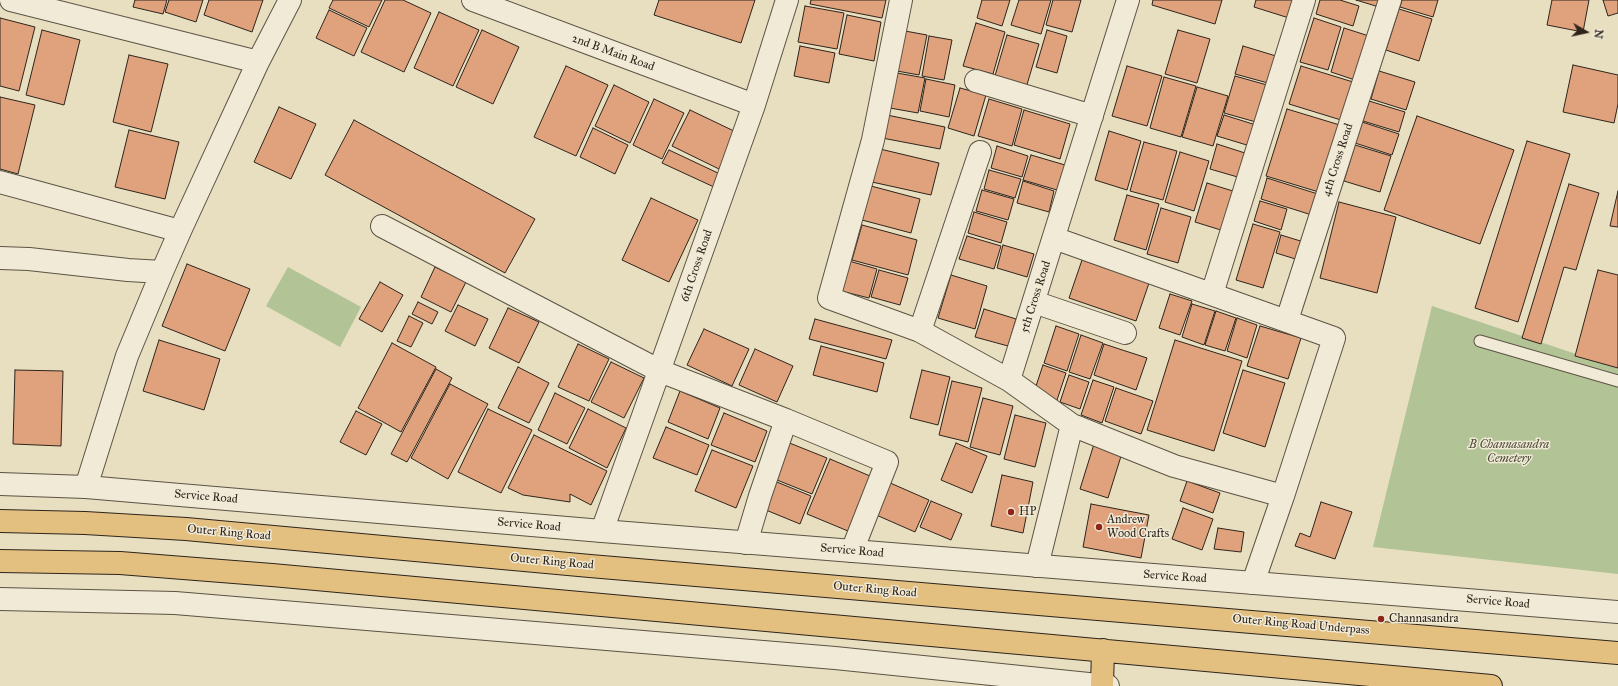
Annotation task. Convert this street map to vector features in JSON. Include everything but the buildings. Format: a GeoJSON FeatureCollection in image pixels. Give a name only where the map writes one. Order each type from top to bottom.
{"type":"FeatureCollection","features":[{"type":"Feature","properties":{"kind":"highway","name":"Outer Ring Road"},"geometry":{"type":"LineString","coordinates":[[0,521],[85,523],[186,529],[590,566],[1103,609]]}},
{"type":"Feature","properties":{"kind":"highway"},"geometry":{"type":"LineString","coordinates":[[0,561],[120,563],[272,575],[1491,686]]}},
{"type":"Feature","properties":{"kind":"highway","name":"Outer Ring Road Underpass"},"geometry":{"type":"LineString","coordinates":[[1103,609],[1618,653]]}},
{"type":"Feature","properties":{"kind":"highway"},"geometry":{"type":"LineString","coordinates":[[1103,650],[1105,686]]}},
{"type":"Feature","properties":{"kind":"street"},"geometry":{"type":"LineString","coordinates":[[11,0],[258,62]]}},
{"type":"Feature","properties":{"kind":"street"},"geometry":{"type":"LineString","coordinates":[[0,484],[86,487],[127,356],[162,272],[258,62],[290,0]]}},
{"type":"Feature","properties":{"kind":"street","name":"2nd B Main Road"},"geometry":{"type":"LineString","coordinates":[[473,0],[754,105]]}},
{"type":"Feature","properties":{"kind":"street","name":"6th Cross Road"},"geometry":{"type":"LineString","coordinates":[[602,531],[754,105],[787,0]]}},
{"type":"Feature","properties":{"kind":"street"},"geometry":{"type":"LineString","coordinates":[[901,0],[873,140],[829,298],[920,332],[1009,380],[1072,425],[1174,466],[1283,496]]}},
{"type":"Feature","properties":{"kind":"street","name":"5th Cross Road"},"geometry":{"type":"LineString","coordinates":[[1009,380],[1128,0]]}},
{"type":"Feature","properties":{"kind":"street"},"geometry":{"type":"LineString","coordinates":[[1212,294],[1304,0]]}},
{"type":"Feature","properties":{"kind":"street","name":"4th Cross Road"},"geometry":{"type":"LineString","coordinates":[[1287,320],[1390,0]]}},
{"type":"Feature","properties":{"kind":"street"},"geometry":{"type":"LineString","coordinates":[[976,81],[1092,116]]}},
{"type":"Feature","properties":{"kind":"street"},"geometry":{"type":"LineString","coordinates":[[920,332],[980,152]]}},
{"type":"Feature","properties":{"kind":"street"},"geometry":{"type":"LineString","coordinates":[[0,182],[180,231]]}},
{"type":"Feature","properties":{"kind":"street"},"geometry":{"type":"LineString","coordinates":[[382,226],[660,372],[786,420],[887,462],[852,551]]}},
{"type":"Feature","properties":{"kind":"street"},"geometry":{"type":"LineString","coordinates":[[1054,238],[1334,338],[1253,583]]}},
{"type":"Feature","properties":{"kind":"street"},"geometry":{"type":"LineString","coordinates":[[0,258],[162,272]]}},
{"type":"Feature","properties":{"kind":"street"},"geometry":{"type":"LineString","coordinates":[[1034,302],[1125,333]]}},
{"type":"Feature","properties":{"kind":"street"},"geometry":{"type":"LineString","coordinates":[[746,543],[760,496],[786,420]]}},
{"type":"Feature","properties":{"kind":"street"},"geometry":{"type":"LineString","coordinates":[[1037,566],[1072,425]]}},
{"type":"Feature","properties":{"kind":"street","name":"Service Road"},"geometry":{"type":"LineString","coordinates":[[86,487],[746,543],[1618,612]]}},
{"type":"Feature","properties":{"kind":"street"},"geometry":{"type":"LineString","coordinates":[[0,599],[191,605],[819,656],[1105,686]]}},
{"type":"Feature","properties":{"kind":"lane"},"geometry":{"type":"LineString","coordinates":[[1480,341],[1618,380]]}},
{"type":"Feature","properties":{"kind":"green space"},"geometry":{"type":"Polygon","coordinates":[[[288,267],[361,307],[340,347],[266,306],[288,267]]]}},
{"type":"Feature","properties":{"kind":"green space","name":"B Channasandra Cemetery"},"geometry":{"type":"Polygon","coordinates":[[[1432,306],[1618,368],[1618,574],[1373,547],[1432,306]]]}},
{"type":"Feature","properties":{"kind":"place","name":"HP"},"geometry":{"type":"Point","coordinates":[1011,512]}},
{"type":"Feature","properties":{"kind":"place","name":"Andrew Wood Crafts"},"geometry":{"type":"Point","coordinates":[1099,527]}},
{"type":"Feature","properties":{"kind":"place","name":"Channasandra"},"geometry":{"type":"Point","coordinates":[1381,619]}}]}
